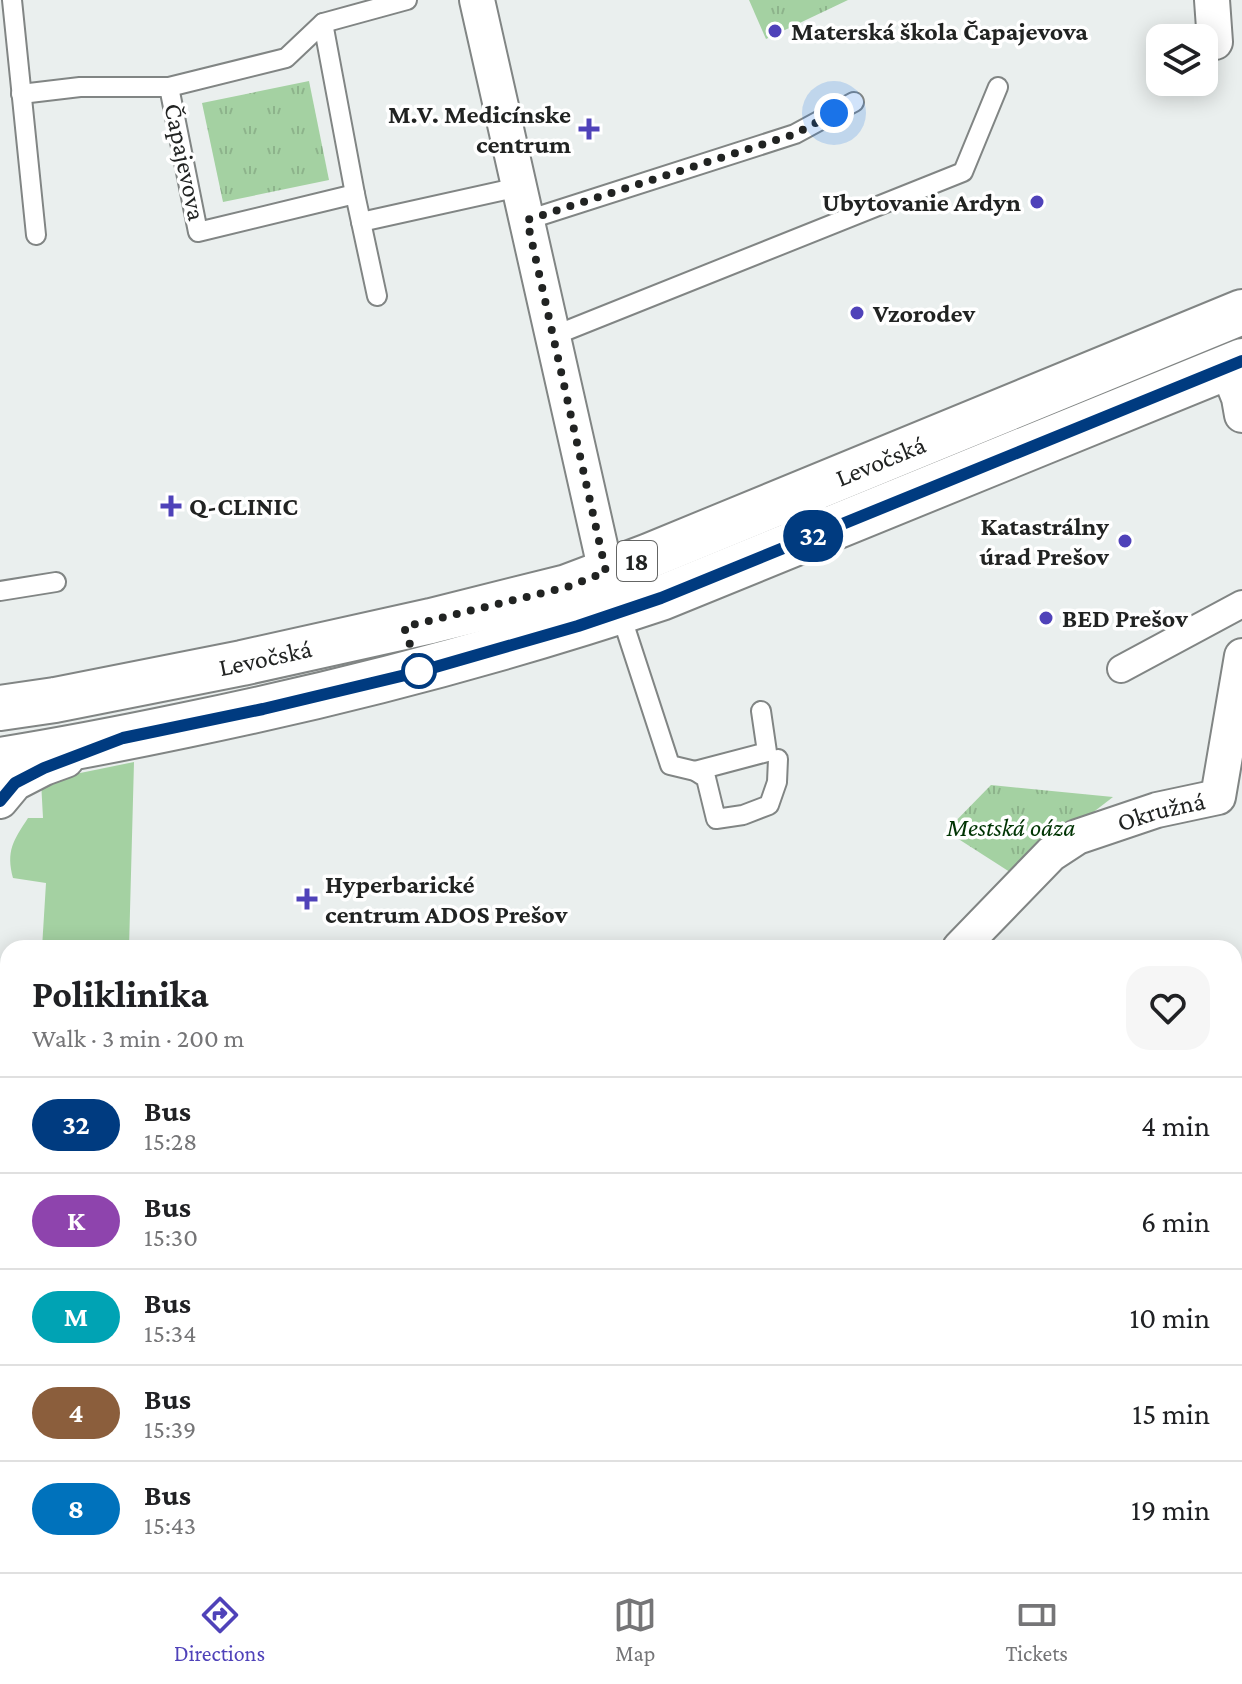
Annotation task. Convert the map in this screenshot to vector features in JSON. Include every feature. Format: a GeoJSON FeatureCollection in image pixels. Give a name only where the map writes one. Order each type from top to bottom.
{"type":"FeatureCollection","features":[{"type":"Feature","properties":{"kind":"main road","name":"Levočská"},"geometry":{"type":"LineString","coordinates":[[0,760],[263,709],[418,672],[578,626],[649,556],[1242,312]]}},
{"type":"Feature","properties":{"kind":"main road","name":"Levočská"},"geometry":{"type":"LineString","coordinates":[[0,708],[195,672],[417,624],[567,587],[661,598],[1234,364]]}},
{"type":"Feature","properties":{"kind":"street"},"geometry":{"type":"LineString","coordinates":[[477,0],[613,592]]}},
{"type":"Feature","properties":{"kind":"street"},"geometry":{"type":"LineString","coordinates":[[1212,0],[1214,24]]}},
{"type":"Feature","properties":{"kind":"street"},"geometry":{"type":"LineString","coordinates":[[1234,364],[1242,415]]}},
{"type":"Feature","properties":{"kind":"street"},"geometry":{"type":"LineString","coordinates":[[1121,669],[1242,604]]}},
{"type":"Feature","properties":{"kind":"street","name":"Okružná"},"geometry":{"type":"LineString","coordinates":[[968,940],[1051,854],[1077,837],[1157,810],[1230,799],[1242,656]]}},
{"type":"Feature","properties":{"kind":"street"},"geometry":{"type":"LineString","coordinates":[[0,801],[15,783],[44,768],[123,738]]}},
{"type":"Feature","properties":{"kind":"lane"},"geometry":{"type":"LineString","coordinates":[[12,0],[36,235]]}},
{"type":"Feature","properties":{"kind":"lane"},"geometry":{"type":"LineString","coordinates":[[377,296],[323,23],[407,0]]}},
{"type":"Feature","properties":{"kind":"lane","name":"Čapajevova"},"geometry":{"type":"LineString","coordinates":[[323,23],[286,58],[169,87],[198,232],[355,194]]}},
{"type":"Feature","properties":{"kind":"lane"},"geometry":{"type":"LineString","coordinates":[[21,94],[80,87],[169,87]]}},
{"type":"Feature","properties":{"kind":"lane"},"geometry":{"type":"LineString","coordinates":[[553,336],[963,172],[998,87]]}},
{"type":"Feature","properties":{"kind":"lane"},"geometry":{"type":"LineString","coordinates":[[361,222],[523,204],[795,134],[854,102]]}},
{"type":"Feature","properties":{"kind":"lane"},"geometry":{"type":"LineString","coordinates":[[0,591],[56,582]]}},
{"type":"Feature","properties":{"kind":"lane"},"geometry":{"type":"LineString","coordinates":[[613,592],[670,765],[695,771],[706,778],[716,819],[743,815],[769,805],[777,782],[778,759]]}},
{"type":"Feature","properties":{"kind":"lane"},"geometry":{"type":"LineString","coordinates":[[695,771],[767,752],[761,711]]}},
{"type":"Feature","properties":{"kind":"green space"},"geometry":{"type":"Polygon","coordinates":[[[749,0],[848,0],[766,39],[749,0]]]}},
{"type":"Feature","properties":{"kind":"green space"},"geometry":{"type":"Polygon","coordinates":[[[309,81],[329,180],[223,202],[202,103],[309,81]]]}},
{"type":"Feature","properties":{"kind":"green space"},"geometry":{"type":"Polygon","coordinates":[[[134,762],[129,940],[42,940],[46,883],[13,878],[10,860],[15,840],[28,818],[43,818],[41,781],[134,762]]]}},
{"type":"Feature","properties":{"kind":"green space","name":"Mestská oáza"},"geometry":{"type":"Polygon","coordinates":[[[991,785],[1113,797],[1013,874],[946,831],[991,785]]]}},
{"type":"Feature","properties":{"kind":"bus line","name":"32"},"geometry":{"type":"LineString","coordinates":[[0,801],[15,783],[44,768],[123,738],[418,672],[578,626],[661,598],[1242,361]]}},
{"type":"Feature","properties":{"kind":"place","name":"Materská škola Čapajevova"},"geometry":{"type":"Point","coordinates":[775,31]}},
{"type":"Feature","properties":{"kind":"place","name":"M.V. Medicínske centrum"},"geometry":{"type":"Point","coordinates":[589,129]}},
{"type":"Feature","properties":{"kind":"place","name":"Ubytovanie Ardyn"},"geometry":{"type":"Point","coordinates":[1037,202]}},
{"type":"Feature","properties":{"kind":"place","name":"Vzorodev"},"geometry":{"type":"Point","coordinates":[857,313]}},
{"type":"Feature","properties":{"kind":"place","name":"Q-CLINIC"},"geometry":{"type":"Point","coordinates":[171,506]}},
{"type":"Feature","properties":{"kind":"place","name":"Katastrálny úrad Prešov"},"geometry":{"type":"Point","coordinates":[1125,541]}},
{"type":"Feature","properties":{"kind":"place","name":"BED Prešov"},"geometry":{"type":"Point","coordinates":[1046,618]}},
{"type":"Feature","properties":{"kind":"place","name":"Hyperbarické centrum ADOS Prešov"},"geometry":{"type":"Point","coordinates":[307,899]}},
{"type":"Feature","properties":{"kind":"route"},"geometry":{"type":"LineString","coordinates":[[419,671],[404,627],[567,587],[606,572],[527,220],[795,134],[834,113]]}}]}
